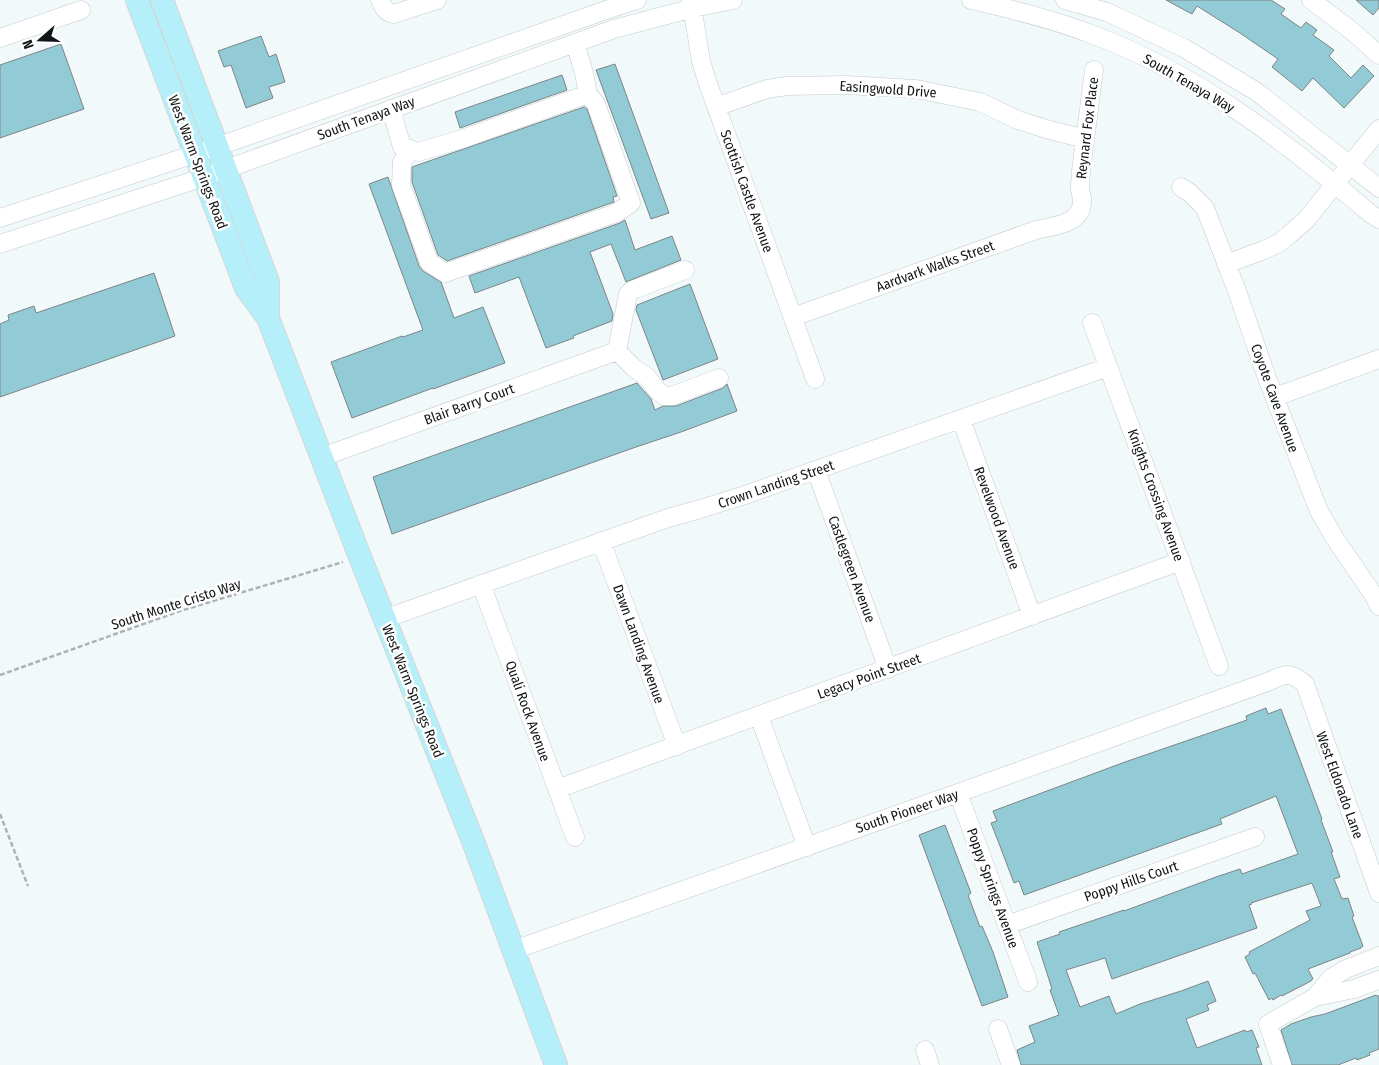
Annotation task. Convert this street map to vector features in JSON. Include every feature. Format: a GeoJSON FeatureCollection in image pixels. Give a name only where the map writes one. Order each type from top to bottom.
{"type":"FeatureCollection","features":[{"type":"Feature","properties":{"kind":"main road","name":"West Warm Springs Road"},"geometry":{"type":"LineString","coordinates":[[137,0],[246,288],[268,318],[384,619],[473,841],[556,1065]]}},
{"type":"Feature","properties":{"kind":"main road","name":"West Warm Springs Road"},"geometry":{"type":"LineString","coordinates":[[162,0],[268,282],[268,318]]}},
{"type":"Feature","properties":{"kind":"street"},"geometry":{"type":"LineString","coordinates":[[385,7],[394,14],[437,0]]}},
{"type":"Feature","properties":{"kind":"street","name":"South Tenaya Way"},"geometry":{"type":"LineString","coordinates":[[0,218],[195,154],[637,0]]}},
{"type":"Feature","properties":{"kind":"street","name":"South Tenaya Way"},"geometry":{"type":"LineString","coordinates":[[0,244],[204,177],[614,29],[692,4],[734,0]]}},
{"type":"Feature","properties":{"kind":"street","name":"South Tenaya Way"},"geometry":{"type":"LineString","coordinates":[[970,0],[999,3],[1091,34],[1140,55],[1204,89],[1241,113],[1310,163],[1379,188]]}},
{"type":"Feature","properties":{"kind":"street","name":"South Tenaya Way"},"geometry":{"type":"LineString","coordinates":[[1065,0],[1107,12],[1184,48],[1257,92],[1343,176],[1379,219]]}},
{"type":"Feature","properties":{"kind":"street"},"geometry":{"type":"LineString","coordinates":[[1311,0],[1352,31],[1379,55]]}},
{"type":"Feature","properties":{"kind":"street","name":"Scottish Castle Avenue"},"geometry":{"type":"LineString","coordinates":[[692,4],[707,81],[816,379]]}},
{"type":"Feature","properties":{"kind":"street"},"geometry":{"type":"LineString","coordinates":[[0,38],[81,10]]}},
{"type":"Feature","properties":{"kind":"street"},"geometry":{"type":"LineString","coordinates":[[411,150],[402,162],[401,185],[428,262],[445,273],[616,213],[631,202],[596,104],[588,94],[575,43]]}},
{"type":"Feature","properties":{"kind":"street","name":"Reynard Fox Place"},"geometry":{"type":"LineString","coordinates":[[1078,216],[1082,206],[1080,187],[1094,70]]}},
{"type":"Feature","properties":{"kind":"street","name":"Easingwold Drive"},"geometry":{"type":"LineString","coordinates":[[716,106],[767,88],[787,86],[846,85],[916,89],[980,102],[1018,120],[1085,139]]}},
{"type":"Feature","properties":{"kind":"street"},"geometry":{"type":"LineString","coordinates":[[391,109],[402,147],[418,152],[462,139],[588,94]]}},
{"type":"Feature","properties":{"kind":"street"},"geometry":{"type":"LineString","coordinates":[[1226,264],[1279,243],[1306,220],[1379,129]]}},
{"type":"Feature","properties":{"kind":"street","name":"Coyote Cave Avenue"},"geometry":{"type":"LineString","coordinates":[[1181,187],[1205,208],[1319,512],[1379,606]]}},
{"type":"Feature","properties":{"kind":"street","name":"Aardvark Walks Street"},"geometry":{"type":"LineString","coordinates":[[793,317],[1036,230],[1070,221],[1078,216]]}},
{"type":"Feature","properties":{"kind":"street"},"geometry":{"type":"LineString","coordinates":[[685,270],[633,290],[628,294],[616,352],[634,368],[648,377],[664,396],[672,396],[719,378]]}},
{"type":"Feature","properties":{"kind":"street","name":"Knights Crossing Avenue"},"geometry":{"type":"LineString","coordinates":[[1092,324],[1220,666]]}},
{"type":"Feature","properties":{"kind":"street","name":"Blair Barry Court"},"geometry":{"type":"LineString","coordinates":[[322,457],[616,352]]}},
{"type":"Feature","properties":{"kind":"street"},"geometry":{"type":"LineString","coordinates":[[1275,397],[1379,359]]}},
{"type":"Feature","properties":{"kind":"street","name":"Crown Landing Street"},"geometry":{"type":"LineString","coordinates":[[384,619],[601,541],[816,470],[1108,367]]}},
{"type":"Feature","properties":{"kind":"street","name":"Revelwood Avenue"},"geometry":{"type":"LineString","coordinates":[[961,420],[1032,616]]}},
{"type":"Feature","properties":{"kind":"street","name":"Castlegreen Avenue"},"geometry":{"type":"LineString","coordinates":[[816,470],[888,669]]}},
{"type":"Feature","properties":{"kind":"street","name":"Dawn Landing Avenue"},"geometry":{"type":"LineString","coordinates":[[601,541],[677,746]]}},
{"type":"Feature","properties":{"kind":"street","name":"Legacy Point Street"},"geometry":{"type":"LineString","coordinates":[[557,789],[1180,562]]}},
{"type":"Feature","properties":{"kind":"street","name":"Quali Rock Avenue"},"geometry":{"type":"LineString","coordinates":[[481,584],[574,837]]}},
{"type":"Feature","properties":{"kind":"street","name":"South Pioneer Way"},"geometry":{"type":"LineString","coordinates":[[514,950],[958,794],[1270,681],[1283,674],[1291,674],[1299,679]]}},
{"type":"Feature","properties":{"kind":"street","name":"West Eldorado Lane"},"geometry":{"type":"LineString","coordinates":[[1299,679],[1305,684],[1379,893]]}},
{"type":"Feature","properties":{"kind":"street"},"geometry":{"type":"LineString","coordinates":[[759,716],[807,846]]}},
{"type":"Feature","properties":{"kind":"street","name":"Poppy Springs Avenue"},"geometry":{"type":"LineString","coordinates":[[958,794],[1028,982]]}},
{"type":"Feature","properties":{"kind":"street","name":"Poppy Hills Court"},"geometry":{"type":"LineString","coordinates":[[1007,925],[1255,837]]}},
{"type":"Feature","properties":{"kind":"street"},"geometry":{"type":"LineString","coordinates":[[1282,1065],[1268,1024],[1315,996],[1331,978],[1346,969],[1379,956]]}},
{"type":"Feature","properties":{"kind":"street"},"geometry":{"type":"LineString","coordinates":[[1315,996],[1354,989],[1379,980]]}},
{"type":"Feature","properties":{"kind":"street"},"geometry":{"type":"LineString","coordinates":[[998,1029],[1011,1065]]}},
{"type":"Feature","properties":{"kind":"path","name":"South Monte Cristo Way"},"geometry":{"type":"LineString","coordinates":[[0,675],[180,611],[360,557]]}},
{"type":"Feature","properties":{"kind":"path"},"geometry":{"type":"LineString","coordinates":[[0,814],[28,886]]}},
{"type":"Feature","properties":{"kind":"building"},"geometry":{"type":"Polygon","coordinates":[[[1166,0],[1271,0],[1285,9],[1281,14],[1301,28],[1306,22],[1317,30],[1313,35],[1334,50],[1329,56],[1351,78],[1363,65],[1374,76],[1344,108],[1313,78],[1302,91],[1272,67],[1278,59],[1197,6],[1192,14],[1166,0]]]}},
{"type":"Feature","properties":{"kind":"building"},"geometry":{"type":"Polygon","coordinates":[[[1356,0],[1379,0],[1379,8],[1373,15],[1356,0]]]}},
{"type":"Feature","properties":{"kind":"building"},"geometry":{"type":"Polygon","coordinates":[[[261,36],[269,57],[276,54],[285,82],[269,87],[273,98],[246,108],[231,65],[224,67],[218,51],[261,36]]]}},
{"type":"Feature","properties":{"kind":"building"},"geometry":{"type":"Polygon","coordinates":[[[61,44],[84,109],[0,138],[0,65],[61,44]]]}},
{"type":"Feature","properties":{"kind":"building"},"geometry":{"type":"Polygon","coordinates":[[[615,64],[669,213],[651,219],[596,70],[615,64]]]}},
{"type":"Feature","properties":{"kind":"building"},"geometry":{"type":"Polygon","coordinates":[[[562,75],[567,90],[460,128],[455,112],[562,75]]]}},
{"type":"Feature","properties":{"kind":"building"},"geometry":{"type":"Polygon","coordinates":[[[584,107],[587,109],[617,196],[613,197],[614,202],[447,261],[438,255],[412,182],[412,167],[584,107]]]}},
{"type":"Feature","properties":{"kind":"building"},"geometry":{"type":"Polygon","coordinates":[[[388,177],[419,266],[423,271],[441,282],[454,318],[483,307],[505,363],[352,418],[331,362],[423,330],[369,184],[388,177]]]}},
{"type":"Feature","properties":{"kind":"building"},"geometry":{"type":"Polygon","coordinates":[[[625,220],[635,250],[672,236],[681,260],[626,282],[611,244],[590,252],[613,314],[612,321],[546,348],[519,277],[475,293],[469,276],[625,220]]]}},
{"type":"Feature","properties":{"kind":"building"},"geometry":{"type":"Polygon","coordinates":[[[154,273],[175,336],[0,397],[0,324],[9,320],[8,315],[34,306],[36,313],[154,273]]]}},
{"type":"Feature","properties":{"kind":"building"},"geometry":{"type":"Polygon","coordinates":[[[690,284],[718,359],[663,380],[636,310],[637,305],[690,284]]]}},
{"type":"Feature","properties":{"kind":"building"},"geometry":{"type":"Polygon","coordinates":[[[637,383],[651,399],[655,410],[663,406],[676,406],[723,388],[727,384],[737,411],[392,534],[373,477],[637,383]]]}},
{"type":"Feature","properties":{"kind":"building"},"geometry":{"type":"Polygon","coordinates":[[[1266,708],[1268,714],[1281,709],[1333,852],[1331,852],[1340,877],[1334,879],[1342,899],[1348,898],[1354,916],[1352,917],[1363,946],[1308,969],[1313,979],[1311,981],[1282,996],[1269,1000],[1245,957],[1250,954],[1249,952],[1310,920],[1306,911],[1321,906],[1312,883],[1251,903],[1249,905],[1257,928],[1112,979],[1105,958],[1066,970],[1080,1007],[1109,996],[1116,1014],[1208,981],[1216,1001],[1207,1005],[1209,1010],[1186,1019],[1197,1048],[1245,1030],[1246,1032],[1252,1030],[1259,1047],[1256,1048],[1262,1065],[1021,1065],[1017,1050],[1035,1042],[1029,1026],[1059,1015],[1037,942],[1060,934],[1059,932],[1124,911],[1216,877],[1240,869],[1242,874],[1298,854],[1276,796],[1220,819],[1222,824],[1024,895],[1019,881],[1014,883],[991,823],[997,821],[993,811],[1125,762],[1247,720],[1246,716],[1266,708]]]}},
{"type":"Feature","properties":{"kind":"building"},"geometry":{"type":"Polygon","coordinates":[[[945,825],[971,893],[968,895],[980,927],[982,926],[993,952],[1008,997],[982,1006],[919,835],[945,825]]]}},
{"type":"Feature","properties":{"kind":"building"},"geometry":{"type":"Polygon","coordinates":[[[1376,995],[1379,996],[1379,1049],[1369,1053],[1370,1055],[1338,1065],[1292,1065],[1281,1030],[1291,1024],[1325,1014],[1376,995]]]}}]}
